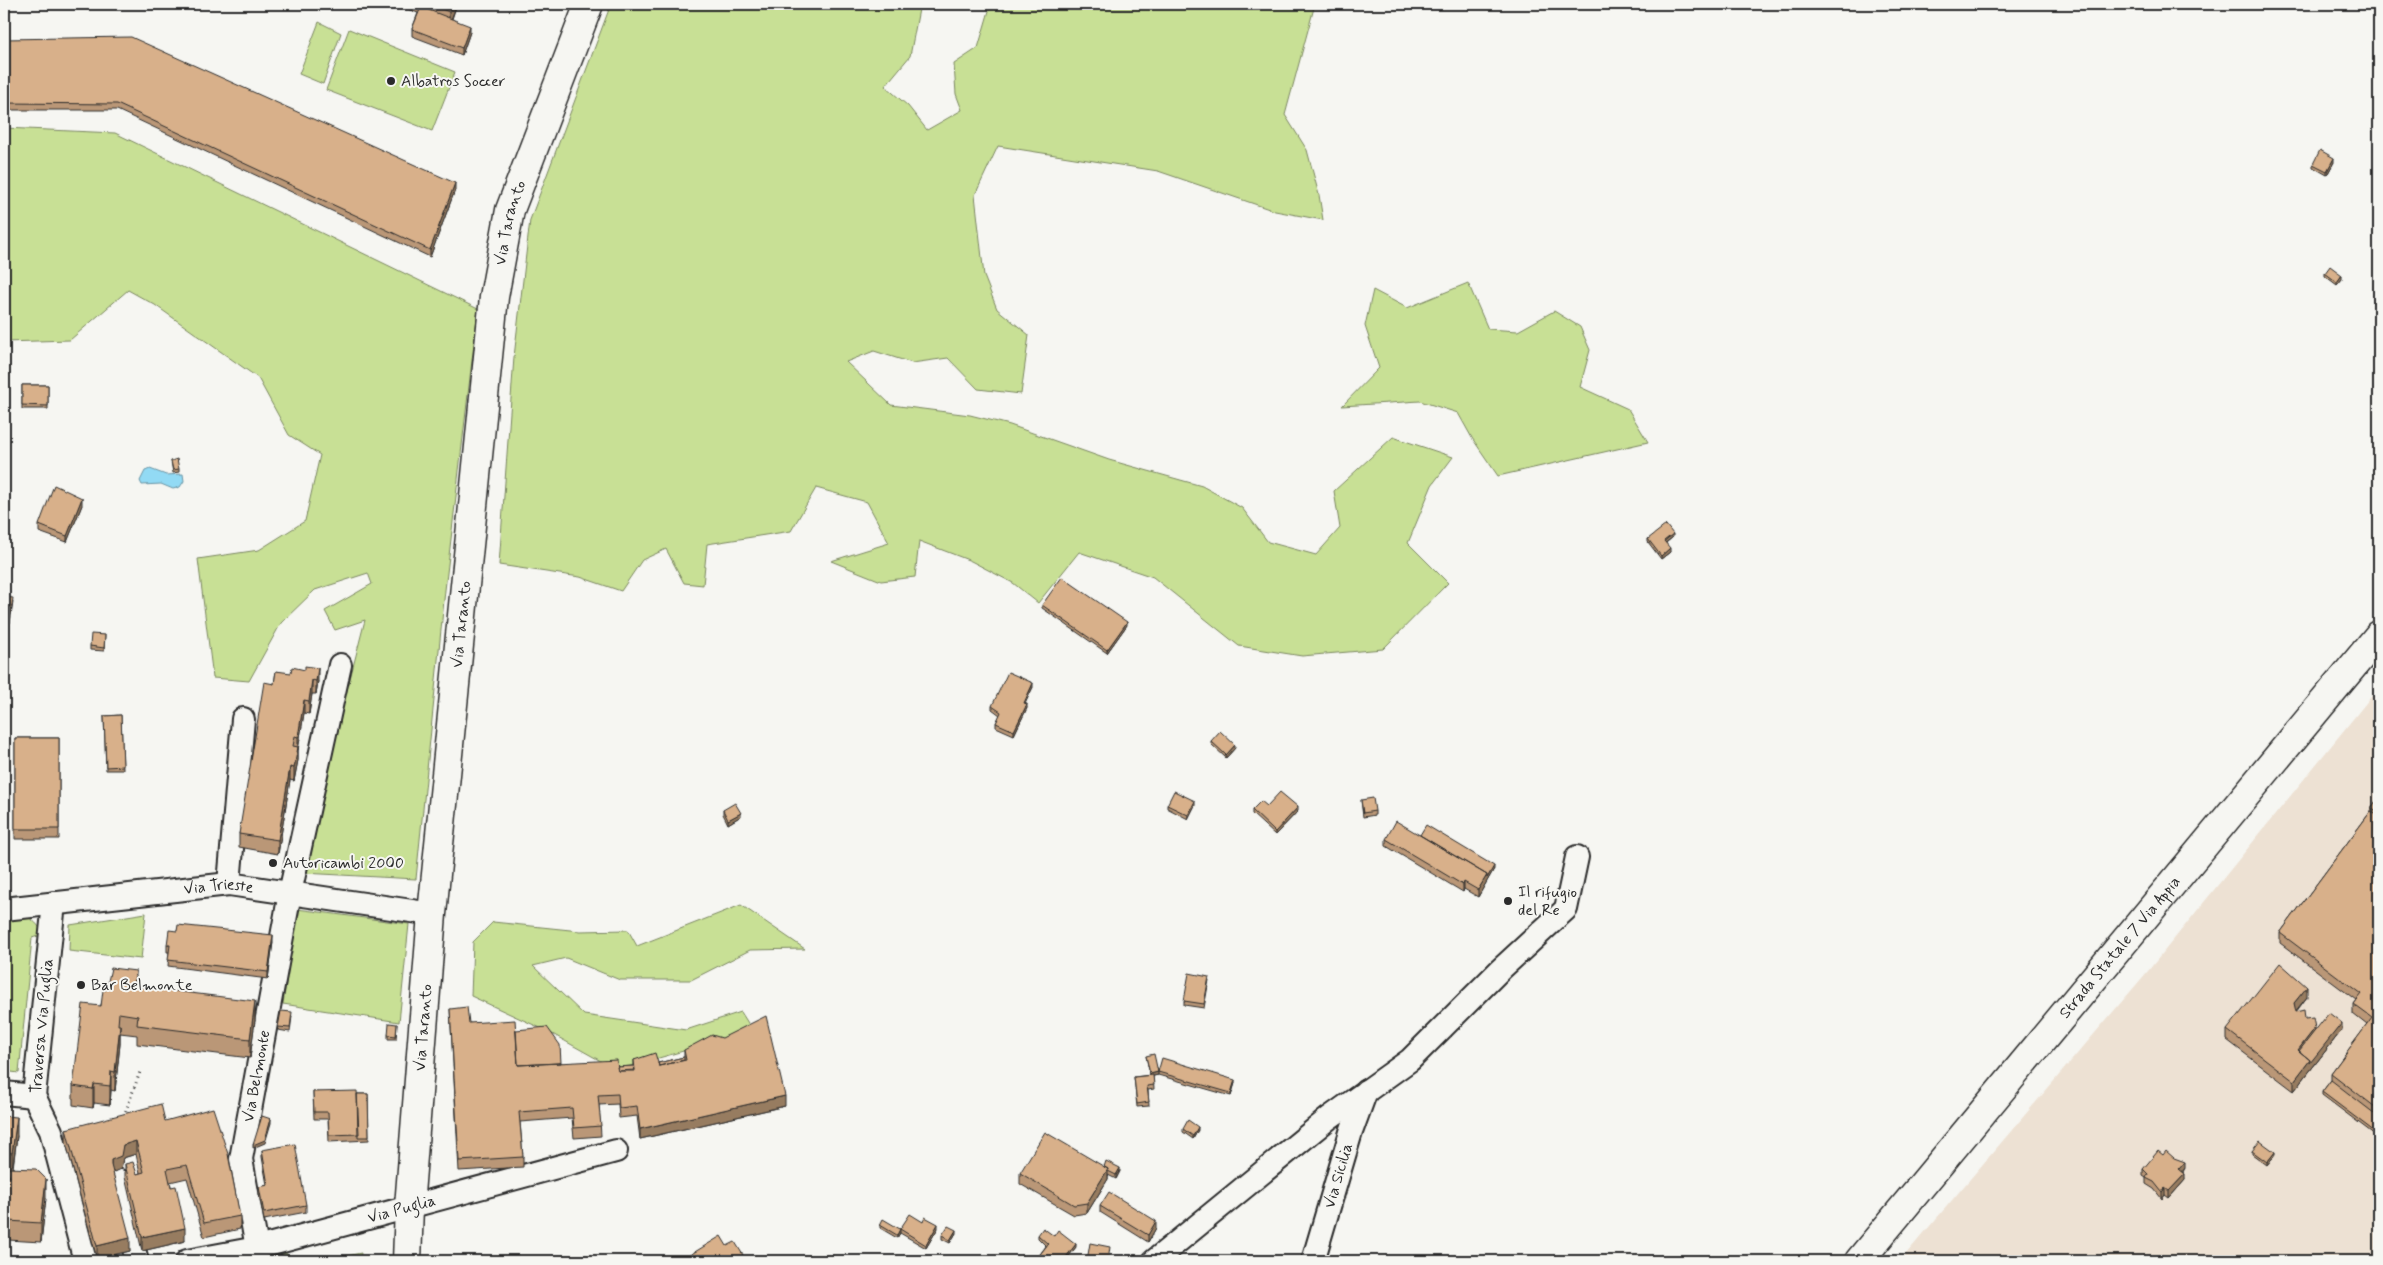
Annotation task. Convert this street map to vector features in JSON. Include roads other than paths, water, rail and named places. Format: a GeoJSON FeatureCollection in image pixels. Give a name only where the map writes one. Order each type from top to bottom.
{"type":"FeatureCollection","features":[{"type":"Feature","properties":{"kind":"street","name":"Via Taranto"},"geometry":{"type":"LineString","coordinates":[[407,1261],[409,1207],[432,914],[494,297],[510,210],[589,4]]}},
{"type":"Feature","properties":{"kind":"street","name":"Strada Statale 7 Via Appia"},"geometry":{"type":"LineString","coordinates":[[1859,1261],[2379,634]]}},
{"type":"Feature","properties":{"kind":"street","name":"Via Belmonte"},"geometry":{"type":"LineString","coordinates":[[256,1255],[241,1159],[290,893],[340,665]]}},
{"type":"Feature","properties":{"kind":"street"},"geometry":{"type":"LineString","coordinates":[[229,884],[243,719]]}},
{"type":"Feature","properties":{"kind":"street"},"geometry":{"type":"LineString","coordinates":[[1154,1261],[1329,1118],[1410,1060],[1501,969],[1566,909],[1577,856]]}},
{"type":"Feature","properties":{"kind":"street","name":"Via Trieste"},"geometry":{"type":"LineString","coordinates":[[4,909],[229,884],[432,914]]}},
{"type":"Feature","properties":{"kind":"street","name":"Traversa Via Puglia"},"geometry":{"type":"LineString","coordinates":[[54,903],[34,1096],[51,1131],[85,1261]]}},
{"type":"Feature","properties":{"kind":"street","name":"Via Sicilia"},"geometry":{"type":"LineString","coordinates":[[1313,1261],[1351,1132],[1366,1091]]}},
{"type":"Feature","properties":{"kind":"street"},"geometry":{"type":"LineString","coordinates":[[4,1093],[34,1096]]}},
{"type":"Feature","properties":{"kind":"street","name":"Via Puglia"},"geometry":{"type":"LineString","coordinates":[[187,1261],[256,1255],[409,1207],[616,1151]]}},
{"type":"Feature","properties":{"kind":"street"},"geometry":{"type":"LineString","coordinates":[[117,1180],[137,1261]]}},
{"type":"Feature","properties":{"kind":"water"},"geometry":{"type":"Polygon","coordinates":[[[150,469],[166,475],[183,474],[184,481],[180,487],[173,489],[161,484],[142,485],[140,481],[145,471],[150,469]]]}},
{"type":"Feature","properties":{"kind":"place","name":"Albatros Soccer"},"geometry":{"type":"Point","coordinates":[391,81]}},
{"type":"Feature","properties":{"kind":"place","name":"Autoricambi 2000"},"geometry":{"type":"Point","coordinates":[273,863]}},
{"type":"Feature","properties":{"kind":"place","name":"Il rifugio del Re"},"geometry":{"type":"Point","coordinates":[1508,901]}},
{"type":"Feature","properties":{"kind":"place","name":"Bar Belmonte"},"geometry":{"type":"Point","coordinates":[81,985]}}]}
